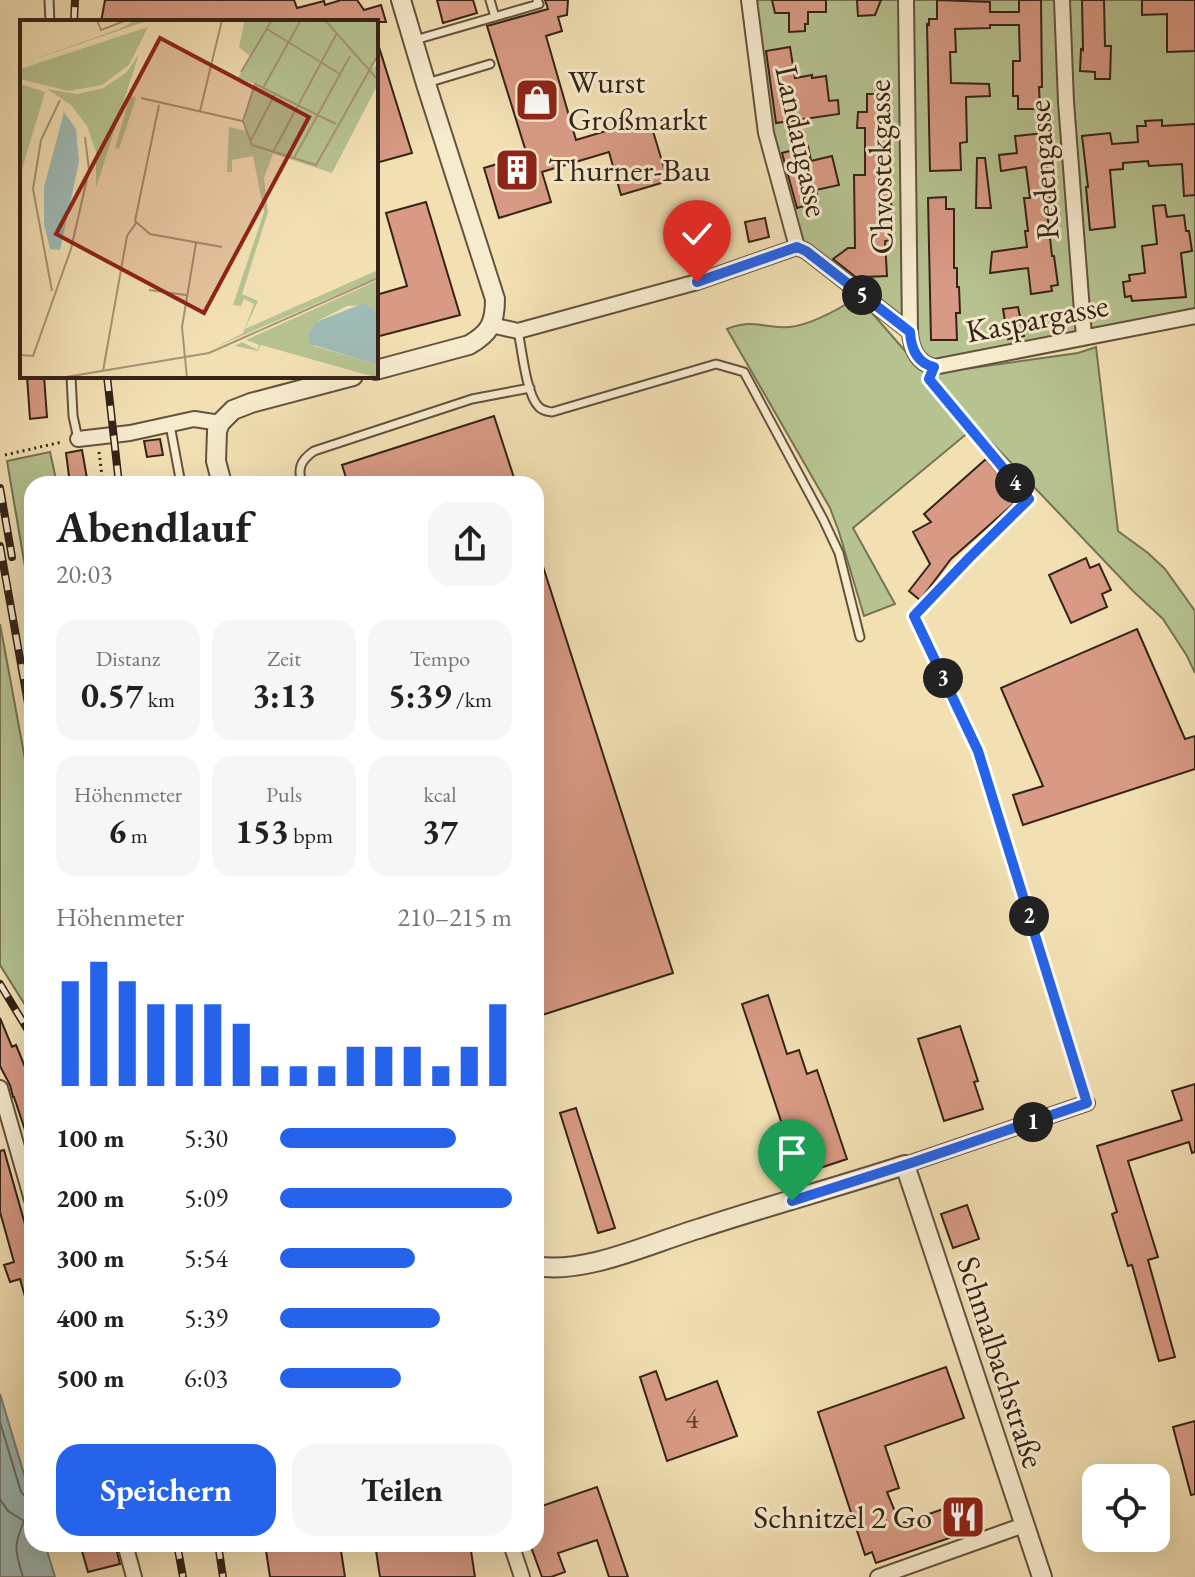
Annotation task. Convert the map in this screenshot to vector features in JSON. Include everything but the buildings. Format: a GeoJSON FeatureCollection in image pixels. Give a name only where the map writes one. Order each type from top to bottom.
{"type":"FeatureCollection","features":[{"type":"Feature","properties":{"kind":"street"},"geometry":{"type":"LineString","coordinates":[[378,369],[469,345],[482,337],[495,313],[495,299],[401,0]]}},
{"type":"Feature","properties":{"kind":"street","name":"Landaugasse"},"geometry":{"type":"LineString","coordinates":[[749,0],[766,133],[797,247],[910,332]]}},
{"type":"Feature","properties":{"kind":"street","name":"Chvostekgasse"},"geometry":{"type":"LineString","coordinates":[[906,0],[910,332]]}},
{"type":"Feature","properties":{"kind":"street","name":"Redengasse"},"geometry":{"type":"LineString","coordinates":[[1062,0],[1066,102],[1084,337]]}},
{"type":"Feature","properties":{"kind":"street"},"geometry":{"type":"LineString","coordinates":[[491,325],[518,331],[697,282],[797,247]]}},
{"type":"Feature","properties":{"kind":"street","name":"Kaspargasse"},"geometry":{"type":"LineString","coordinates":[[910,332],[914,352],[927,365],[934,367],[1195,316]]}},
{"type":"Feature","properties":{"kind":"street"},"geometry":{"type":"LineString","coordinates":[[220,476],[216,461],[217,431],[220,423],[233,410],[345,378]]}},
{"type":"Feature","properties":{"kind":"street"},"geometry":{"type":"LineString","coordinates":[[78,439],[130,433],[194,419],[220,423]]}},
{"type":"Feature","properties":{"kind":"street"},"geometry":{"type":"LineString","coordinates":[[0,1088],[24,1172]]}},
{"type":"Feature","properties":{"kind":"street"},"geometry":{"type":"LineString","coordinates":[[544,1268],[590,1264],[905,1165],[1087,1103]]}},
{"type":"Feature","properties":{"kind":"street","name":"Schmalbachstraße"},"geometry":{"type":"LineString","coordinates":[[905,1165],[1042,1577]]}},
{"type":"Feature","properties":{"kind":"street"},"geometry":{"type":"LineString","coordinates":[[878,1577],[1024,1525]]}},
{"type":"Feature","properties":{"kind":"street"},"geometry":{"type":"LineString","coordinates":[[127,1552],[134,1577]]}},
{"type":"Feature","properties":{"kind":"street"},"geometry":{"type":"LineString","coordinates":[[514,1552],[522,1577]]}},
{"type":"Feature","properties":{"kind":"lane"},"geometry":{"type":"LineString","coordinates":[[49,0],[50,20]]}},
{"type":"Feature","properties":{"kind":"lane"},"geometry":{"type":"LineString","coordinates":[[490,0],[495,17]]}},
{"type":"Feature","properties":{"kind":"lane"},"geometry":{"type":"LineString","coordinates":[[413,41],[539,4],[537,0]]}},
{"type":"Feature","properties":{"kind":"lane"},"geometry":{"type":"LineString","coordinates":[[426,84],[490,64]]}},
{"type":"Feature","properties":{"kind":"lane"},"geometry":{"type":"LineString","coordinates":[[518,331],[530,388],[538,406],[552,412],[716,364],[744,372],[839,553],[860,637]]}},
{"type":"Feature","properties":{"kind":"lane"},"geometry":{"type":"LineString","coordinates":[[934,367],[929,379],[1029,499],[914,616],[978,751],[1087,1103]]}},
{"type":"Feature","properties":{"kind":"lane"},"geometry":{"type":"LineString","coordinates":[[71,378],[78,439]]}},
{"type":"Feature","properties":{"kind":"lane"},"geometry":{"type":"LineString","coordinates":[[300,476],[299,468],[303,458],[314,451],[472,399],[530,388]]}},
{"type":"Feature","properties":{"kind":"lane"},"geometry":{"type":"LineString","coordinates":[[170,425],[180,476]]}},
{"type":"Feature","properties":{"kind":"path"},"geometry":{"type":"LineString","coordinates":[[96,436],[102,476]]}},
{"type":"Feature","properties":{"kind":"path"},"geometry":{"type":"LineString","coordinates":[[5,455],[78,439]]}},
{"type":"Feature","properties":{"kind":"green space"},"geometry":{"type":"Polygon","coordinates":[[[749,0],[1195,0],[1195,316],[927,365],[910,332],[797,247],[771,158],[749,0]]]}},
{"type":"Feature","properties":{"kind":"green space"},"geometry":{"type":"Polygon","coordinates":[[[858,297],[920,368],[929,374],[1078,353],[1096,347],[1118,531],[1165,569],[1195,611],[1195,673],[1163,619],[976,426],[853,528],[895,604],[864,616],[830,508],[727,329],[745,324],[798,326],[825,316],[858,297]]]}},
{"type":"Feature","properties":{"kind":"green space"},"geometry":{"type":"Polygon","coordinates":[[[50,452],[55,476],[24,476],[24,561],[7,461],[50,452]]]}},
{"type":"Feature","properties":{"kind":"green space"},"geometry":{"type":"Polygon","coordinates":[[[0,624],[24,754],[24,1003],[0,965],[0,624]]]}},
{"type":"Feature","properties":{"kind":"water"},"geometry":{"type":"Polygon","coordinates":[[[0,1394],[24,1474],[24,1552],[47,1552],[55,1577],[0,1577],[0,1394]]]}},
{"type":"Feature","properties":{"kind":"railway"},"geometry":{"type":"LineString","coordinates":[[74,20],[75,0]]}},
{"type":"Feature","properties":{"kind":"railway"},"geometry":{"type":"LineString","coordinates":[[107,378],[118,476]]}},
{"type":"Feature","properties":{"kind":"railway"},"geometry":{"type":"LineString","coordinates":[[0,488],[12,557]]}},
{"type":"Feature","properties":{"kind":"railway"},"geometry":{"type":"LineString","coordinates":[[0,546],[24,681]]}},
{"type":"Feature","properties":{"kind":"railway"},"geometry":{"type":"LineString","coordinates":[[0,984],[24,1024]]}},
{"type":"Feature","properties":{"kind":"railway"},"geometry":{"type":"LineString","coordinates":[[178,1552],[183,1577]]}},
{"type":"Feature","properties":{"kind":"railway"},"geometry":{"type":"LineString","coordinates":[[219,1552],[223,1577]]}},
{"type":"Feature","properties":{"kind":"place","name":"Wurst Großmarkt"},"geometry":{"type":"Point","coordinates":[537,100]}},
{"type":"Feature","properties":{"kind":"place","name":"Thurner-Bau"},"geometry":{"type":"Point","coordinates":[517,170]}},
{"type":"Feature","properties":{"kind":"place","name":"Schnitzel 2 Go"},"geometry":{"type":"Point","coordinates":[963,1517]}},
{"type":"Feature","properties":{"kind":"route"},"geometry":{"type":"LineString","coordinates":[[697,282],[797,247],[806,251],[910,332],[914,352],[927,365],[934,367],[929,379],[1029,499],[914,616],[978,751],[1087,1103],[792,1201]]}}]}
